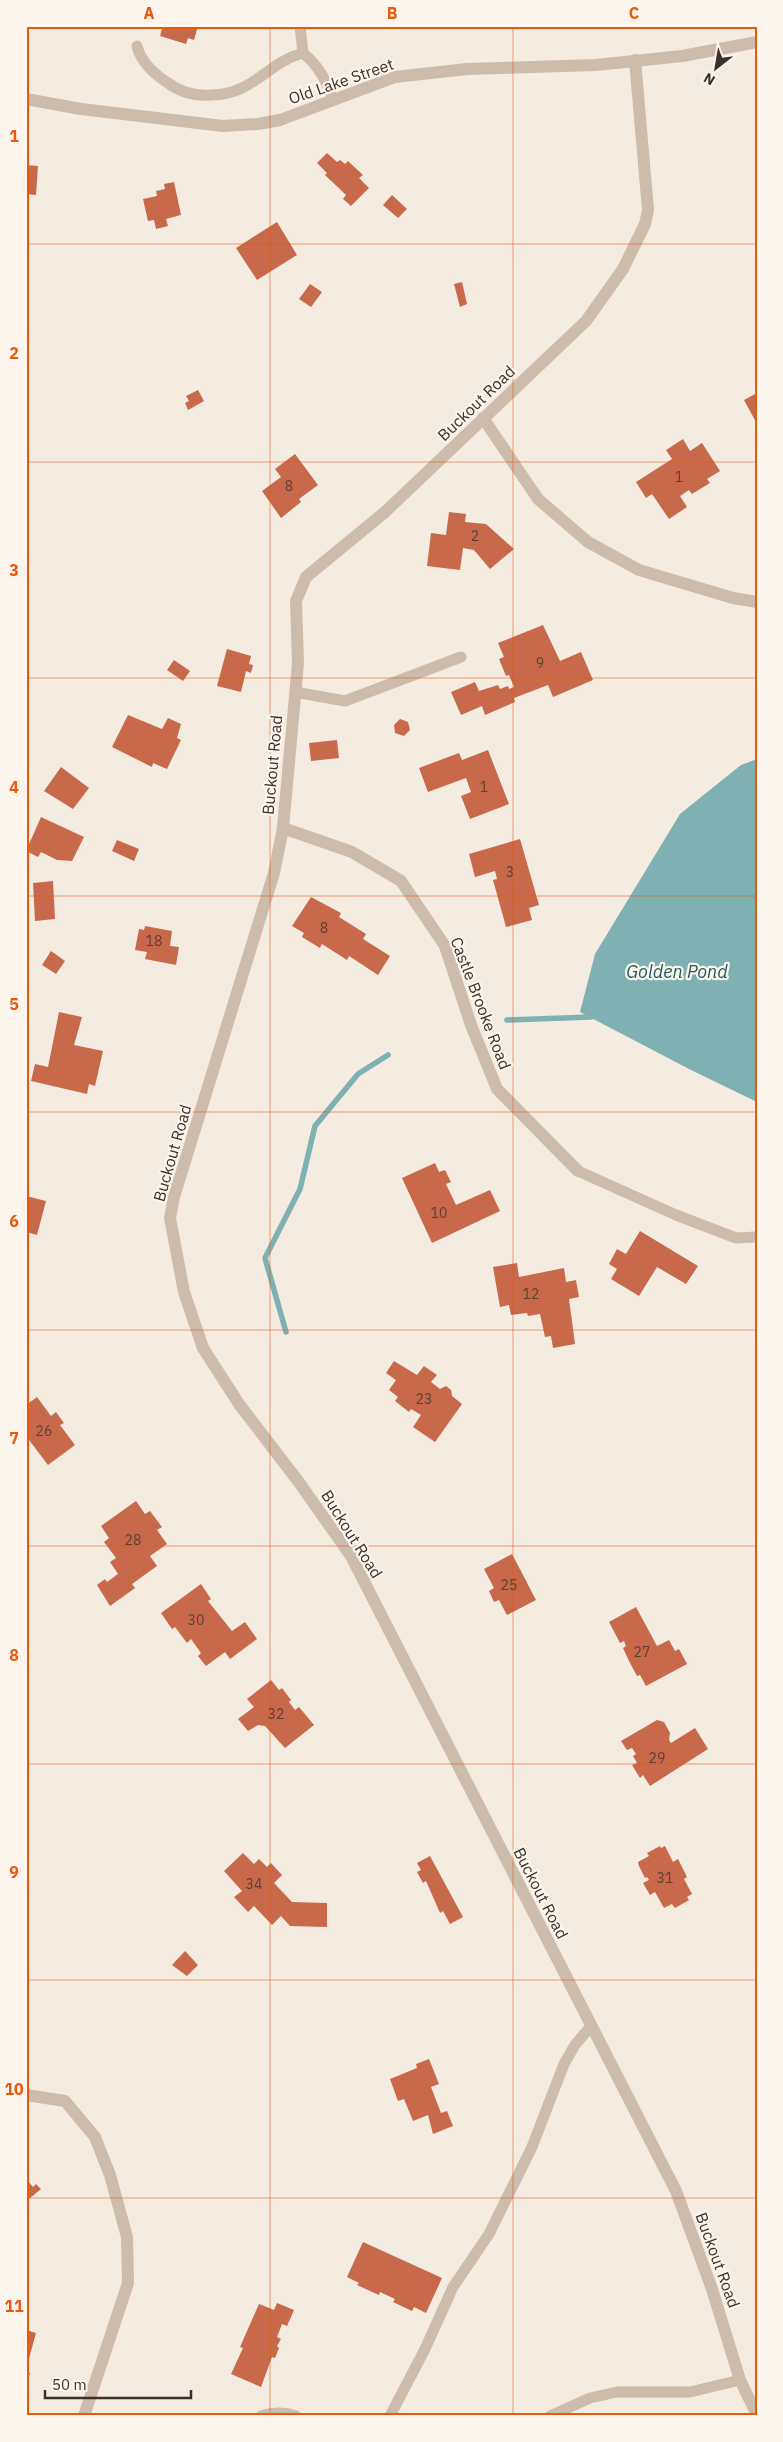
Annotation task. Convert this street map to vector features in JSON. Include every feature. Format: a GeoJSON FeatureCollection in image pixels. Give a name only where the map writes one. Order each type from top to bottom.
{"type":"FeatureCollection","features":[{"type":"Feature","properties":{"kind":"street","name":"Old Lake Street"},"geometry":{"type":"LineString","coordinates":[[26,99],[80,109],[223,126],[258,124],[280,120],[395,77],[467,70],[596,65],[682,56],[757,42]]}},
{"type":"Feature","properties":{"kind":"street","name":"Buckout Road"},"geometry":{"type":"LineString","coordinates":[[635,60],[648,210],[645,224],[623,269],[586,321],[385,512],[306,577],[296,600],[298,663],[283,828],[274,873],[174,1197],[170,1218],[184,1292],[203,1348],[239,1404],[298,1481],[351,1556],[676,2191],[712,2289],[740,2380],[757,2414]]}},
{"type":"Feature","properties":{"kind":"street"},"geometry":{"type":"LineString","coordinates":[[483,418],[538,500],[588,542],[639,570],[733,598],[757,602]]}},
{"type":"Feature","properties":{"kind":"street","name":"Castle Brooke Road"},"geometry":{"type":"LineString","coordinates":[[283,828],[352,852],[401,881],[446,946],[471,1025],[497,1089],[578,1171]]}},
{"type":"Feature","properties":{"kind":"street"},"geometry":{"type":"LineString","coordinates":[[26,2095],[65,2101],[95,2137],[110,2175],[127,2237],[128,2283],[84,2416]]}},
{"type":"Feature","properties":{"kind":"lane"},"geometry":{"type":"LineString","coordinates":[[300,26],[302,53]]}},
{"type":"Feature","properties":{"kind":"lane"},"geometry":{"type":"LineString","coordinates":[[137,46],[139,55],[155,75],[172,86],[200,96],[225,95],[239,91],[291,56],[302,53]]}},
{"type":"Feature","properties":{"kind":"lane"},"geometry":{"type":"LineString","coordinates":[[302,53],[316,63],[333,100]]}},
{"type":"Feature","properties":{"kind":"lane"},"geometry":{"type":"LineString","coordinates":[[295,692],[345,701],[461,657]]}},
{"type":"Feature","properties":{"kind":"lane","name":"Castle Brooke Road"},"geometry":{"type":"LineString","coordinates":[[578,1171],[676,1215],[736,1238],[757,1237]]}},
{"type":"Feature","properties":{"kind":"lane"},"geometry":{"type":"LineString","coordinates":[[390,2416],[430,2340],[453,2287],[489,2234],[532,2148],[564,2064],[575,2045],[591,2026]]}},
{"type":"Feature","properties":{"kind":"lane"},"geometry":{"type":"LineString","coordinates":[[550,2416],[590,2398],[617,2392],[690,2392],[740,2380]]}},
{"type":"Feature","properties":{"kind":"lane"},"geometry":{"type":"LineString","coordinates":[[261,2416],[269,2413],[288,2413],[296,2416]]}},
{"type":"Feature","properties":{"kind":"water","name":"Golden Pond"},"geometry":{"type":"Polygon","coordinates":[[[757,759],[757,1102],[580,1012],[595,954],[680,814],[741,765],[757,759]]]}},
{"type":"Feature","properties":{"kind":"building"},"geometry":{"type":"Polygon","coordinates":[[[154,26],[198,26],[194,40],[188,38],[186,44],[160,36],[162,29],[154,26]]]}},
{"type":"Feature","properties":{"kind":"building"},"geometry":{"type":"Polygon","coordinates":[[[327,153],[337,162],[340,160],[345,164],[348,161],[363,175],[359,178],[369,188],[351,206],[343,199],[346,195],[325,175],[327,173],[317,163],[327,153]]]}},
{"type":"Feature","properties":{"kind":"building"},"geometry":{"type":"Polygon","coordinates":[[[26,165],[38,166],[36,195],[26,194],[26,165]]]}},
{"type":"Feature","properties":{"kind":"building"},"geometry":{"type":"Polygon","coordinates":[[[174,182],[181,215],[166,219],[168,226],[156,229],[154,220],[148,221],[143,199],[157,196],[156,191],[165,189],[164,184],[174,182]]]}},
{"type":"Feature","properties":{"kind":"building"},"geometry":{"type":"Polygon","coordinates":[[[392,195],[407,209],[398,218],[383,205],[392,195]]]}},
{"type":"Feature","properties":{"kind":"building"},"geometry":{"type":"Polygon","coordinates":[[[277,222],[297,255],[257,280],[236,248],[277,222]]]}},
{"type":"Feature","properties":{"kind":"building"},"geometry":{"type":"Polygon","coordinates":[[[462,282],[467,304],[460,307],[454,284],[462,282]]]}},
{"type":"Feature","properties":{"kind":"building"},"geometry":{"type":"Polygon","coordinates":[[[310,284],[322,292],[311,307],[299,299],[310,284]]]}},
{"type":"Feature","properties":{"kind":"building"},"geometry":{"type":"Polygon","coordinates":[[[198,390],[204,401],[188,410],[185,403],[189,401],[186,396],[198,390]]]}},
{"type":"Feature","properties":{"kind":"building"},"geometry":{"type":"Polygon","coordinates":[[[757,393],[757,424],[744,400],[757,393]]]}},
{"type":"Feature","properties":{"kind":"building"},"geometry":{"type":"Polygon","coordinates":[[[683,439],[690,451],[702,443],[720,471],[707,479],[710,483],[692,494],[689,490],[680,496],[687,507],[669,519],[652,494],[646,498],[636,482],[672,459],[666,450],[683,439]]]}},
{"type":"Feature","properties":{"kind":"building"},"geometry":{"type":"Polygon","coordinates":[[[295,454],[318,485],[299,499],[301,502],[281,518],[262,491],[281,477],[275,469],[295,454]]]}},
{"type":"Feature","properties":{"kind":"building"},"geometry":{"type":"Polygon","coordinates":[[[449,512],[466,514],[465,522],[486,524],[514,549],[490,569],[474,550],[463,548],[460,570],[427,566],[431,533],[446,535],[449,512]]]}},
{"type":"Feature","properties":{"kind":"building"},"geometry":{"type":"Polygon","coordinates":[[[543,625],[560,661],[581,652],[593,680],[553,697],[548,685],[514,698],[515,702],[485,715],[482,706],[461,715],[451,692],[475,682],[479,691],[498,685],[500,689],[508,686],[509,689],[514,687],[509,675],[506,676],[499,659],[504,657],[498,643],[543,625]]]}},
{"type":"Feature","properties":{"kind":"building"},"geometry":{"type":"Polygon","coordinates":[[[227,649],[251,656],[249,664],[253,665],[251,673],[246,671],[241,692],[217,686],[227,649]]]}},
{"type":"Feature","properties":{"kind":"building"},"geometry":{"type":"Polygon","coordinates":[[[174,660],[190,671],[183,681],[167,670],[174,660]]]}},
{"type":"Feature","properties":{"kind":"building"},"geometry":{"type":"Polygon","coordinates":[[[128,715],[162,729],[168,718],[181,724],[177,738],[181,740],[167,769],[153,763],[152,767],[112,747],[128,715]]]}},
{"type":"Feature","properties":{"kind":"building"},"geometry":{"type":"Polygon","coordinates":[[[400,719],[408,722],[410,730],[404,736],[395,733],[394,725],[400,719]]]}},
{"type":"Feature","properties":{"kind":"building"},"geometry":{"type":"Polygon","coordinates":[[[337,740],[339,758],[311,761],[309,743],[337,740]]]}},
{"type":"Feature","properties":{"kind":"building"},"geometry":{"type":"Polygon","coordinates":[[[488,750],[509,804],[470,819],[461,796],[471,792],[466,778],[428,792],[419,768],[459,753],[462,760],[488,750]]]}},
{"type":"Feature","properties":{"kind":"building"},"geometry":{"type":"Polygon","coordinates":[[[61,767],[89,788],[73,809],[44,791],[61,767]]]}},
{"type":"Feature","properties":{"kind":"building"},"geometry":{"type":"Polygon","coordinates":[[[41,817],[84,837],[72,861],[57,860],[41,852],[38,857],[26,851],[41,817]]]}},
{"type":"Feature","properties":{"kind":"building"},"geometry":{"type":"Polygon","coordinates":[[[520,839],[539,905],[529,908],[532,920],[506,927],[493,880],[497,879],[495,871],[475,877],[469,854],[520,839]]]}},
{"type":"Feature","properties":{"kind":"building"},"geometry":{"type":"Polygon","coordinates":[[[117,840],[139,849],[134,861],[112,851],[117,840]]]}},
{"type":"Feature","properties":{"kind":"building"},"geometry":{"type":"Polygon","coordinates":[[[53,881],[55,919],[35,921],[33,883],[53,881]]]}},
{"type":"Feature","properties":{"kind":"building"},"geometry":{"type":"Polygon","coordinates":[[[311,897],[341,913],[339,917],[366,934],[363,939],[390,956],[378,975],[349,956],[347,960],[322,944],[320,948],[302,937],[304,933],[292,926],[311,897]]]}},
{"type":"Feature","properties":{"kind":"building"},"geometry":{"type":"Polygon","coordinates":[[[145,926],[172,931],[170,946],[179,947],[176,965],[145,959],[147,952],[135,950],[139,929],[144,930],[145,926]]]}},
{"type":"Feature","properties":{"kind":"building"},"geometry":{"type":"Polygon","coordinates":[[[51,951],[65,961],[56,974],[42,965],[51,951]]]}},
{"type":"Feature","properties":{"kind":"building"},"geometry":{"type":"Polygon","coordinates":[[[59,1012],[82,1017],[74,1045],[103,1051],[95,1086],[89,1084],[87,1094],[31,1081],[35,1064],[48,1067],[59,1012]]]}},
{"type":"Feature","properties":{"kind":"building"},"geometry":{"type":"Polygon","coordinates":[[[435,1163],[439,1172],[445,1170],[451,1182],[446,1184],[456,1205],[490,1190],[500,1211],[432,1243],[402,1178],[435,1163]]]}},
{"type":"Feature","properties":{"kind":"building"},"geometry":{"type":"Polygon","coordinates":[[[26,1196],[46,1201],[37,1235],[26,1232],[26,1196]]]}},
{"type":"Feature","properties":{"kind":"building"},"geometry":{"type":"Polygon","coordinates":[[[640,1231],[698,1266],[686,1284],[657,1267],[639,1296],[611,1279],[617,1269],[609,1264],[617,1249],[626,1254],[640,1231]]]}},
{"type":"Feature","properties":{"kind":"building"},"geometry":{"type":"Polygon","coordinates":[[[517,1263],[519,1277],[564,1268],[566,1282],[576,1280],[579,1297],[569,1299],[575,1344],[553,1348],[551,1336],[545,1337],[540,1314],[528,1316],[527,1313],[511,1315],[509,1305],[500,1307],[493,1267],[517,1263]]]}},
{"type":"Feature","properties":{"kind":"building"},"geometry":{"type":"Polygon","coordinates":[[[394,1361],[417,1375],[424,1366],[437,1375],[431,1382],[440,1389],[446,1386],[451,1390],[452,1396],[462,1404],[435,1442],[413,1427],[421,1415],[411,1409],[409,1412],[395,1401],[398,1397],[389,1390],[396,1380],[386,1373],[394,1361]]]}},
{"type":"Feature","properties":{"kind":"building"},"geometry":{"type":"Polygon","coordinates":[[[37,1397],[51,1416],[56,1412],[64,1423],[60,1425],[75,1445],[48,1465],[26,1436],[26,1405],[37,1397]]]}},
{"type":"Feature","properties":{"kind":"building"},"geometry":{"type":"Polygon","coordinates":[[[136,1501],[145,1514],[150,1511],[162,1527],[157,1530],[167,1544],[150,1556],[157,1566],[132,1584],[135,1588],[110,1606],[97,1585],[105,1579],[107,1582],[118,1574],[110,1562],[116,1558],[104,1542],[109,1538],[101,1526],[136,1501]]]}},
{"type":"Feature","properties":{"kind":"building"},"geometry":{"type":"Polygon","coordinates":[[[512,1554],[536,1600],[507,1615],[499,1600],[494,1602],[489,1591],[494,1588],[484,1569],[512,1554]]]}},
{"type":"Feature","properties":{"kind":"building"},"geometry":{"type":"Polygon","coordinates":[[[201,1584],[211,1599],[208,1601],[232,1631],[245,1622],[257,1639],[230,1659],[225,1652],[206,1666],[198,1656],[201,1653],[191,1639],[187,1643],[175,1627],[172,1629],[161,1613],[201,1584]]]}},
{"type":"Feature","properties":{"kind":"building"},"geometry":{"type":"Polygon","coordinates":[[[636,1607],[657,1646],[669,1640],[675,1651],[679,1649],[687,1664],[646,1686],[640,1675],[637,1676],[629,1661],[623,1648],[626,1646],[624,1641],[620,1643],[609,1622],[636,1607]]]}},
{"type":"Feature","properties":{"kind":"building"},"geometry":{"type":"Polygon","coordinates":[[[271,1680],[279,1690],[282,1688],[291,1700],[289,1702],[295,1710],[299,1707],[314,1725],[285,1748],[265,1726],[258,1725],[248,1731],[238,1719],[254,1707],[247,1699],[271,1680]]]}},
{"type":"Feature","properties":{"kind":"building"},"geometry":{"type":"Polygon","coordinates":[[[657,1720],[664,1722],[670,1733],[669,1740],[671,1743],[695,1728],[708,1749],[650,1786],[643,1775],[640,1778],[632,1765],[637,1763],[633,1756],[636,1754],[632,1748],[627,1750],[621,1741],[657,1720]]]}},
{"type":"Feature","properties":{"kind":"building"},"geometry":{"type":"Polygon","coordinates":[[[660,1846],[661,1848],[665,1846],[673,1862],[678,1859],[687,1877],[684,1879],[692,1894],[687,1897],[689,1900],[675,1908],[672,1904],[664,1908],[655,1892],[650,1895],[643,1883],[649,1880],[647,1877],[645,1878],[638,1862],[649,1856],[647,1853],[660,1846]]]}},
{"type":"Feature","properties":{"kind":"building"},"geometry":{"type":"Polygon","coordinates":[[[243,1853],[254,1864],[259,1859],[267,1867],[271,1863],[282,1875],[274,1883],[292,1902],[327,1903],[327,1927],[290,1926],[281,1916],[272,1925],[254,1906],[248,1912],[234,1897],[242,1891],[224,1871],[243,1853]]]}},
{"type":"Feature","properties":{"kind":"building"},"geometry":{"type":"Polygon","coordinates":[[[430,1856],[463,1917],[450,1924],[443,1911],[440,1913],[426,1881],[423,1883],[417,1872],[421,1870],[417,1863],[430,1856]]]}},
{"type":"Feature","properties":{"kind":"building"},"geometry":{"type":"Polygon","coordinates":[[[185,1951],[198,1965],[187,1976],[172,1965],[185,1951]]]}},
{"type":"Feature","properties":{"kind":"building"},"geometry":{"type":"Polygon","coordinates":[[[429,2059],[439,2084],[431,2087],[441,2113],[447,2111],[453,2126],[433,2134],[428,2115],[413,2121],[404,2099],[398,2101],[390,2079],[417,2068],[416,2064],[429,2059]]]}},
{"type":"Feature","properties":{"kind":"building"},"geometry":{"type":"Polygon","coordinates":[[[26,2179],[33,2187],[36,2184],[41,2189],[29,2199],[26,2196],[26,2179]]]}},
{"type":"Feature","properties":{"kind":"building"},"geometry":{"type":"Polygon","coordinates":[[[363,2242],[442,2278],[426,2313],[414,2307],[412,2311],[393,2302],[395,2299],[380,2292],[379,2295],[357,2285],[359,2283],[347,2277],[363,2242]]]}},
{"type":"Feature","properties":{"kind":"building"},"geometry":{"type":"Polygon","coordinates":[[[277,2303],[294,2310],[287,2326],[282,2324],[277,2337],[281,2339],[277,2346],[279,2348],[275,2358],[272,2357],[261,2387],[231,2374],[243,2348],[240,2347],[259,2304],[274,2310],[277,2303]]]}},
{"type":"Feature","properties":{"kind":"building"},"geometry":{"type":"Polygon","coordinates":[[[26,2330],[36,2333],[27,2366],[26,2366],[26,2330]]]}},
{"type":"Feature","properties":{"kind":"building"},"geometry":{"type":"Polygon","coordinates":[[[26,2371],[30,2373],[27,2384],[26,2383],[26,2371]]]}},
{"type":"Feature","properties":{"kind":"waterway"},"geometry":{"type":"LineString","coordinates":[[507,1020],[591,1017],[597,1014]]}},
{"type":"Feature","properties":{"kind":"waterway"},"geometry":{"type":"LineString","coordinates":[[286,1332],[265,1258],[300,1189],[315,1126],[358,1074],[388,1055]]}}]}
